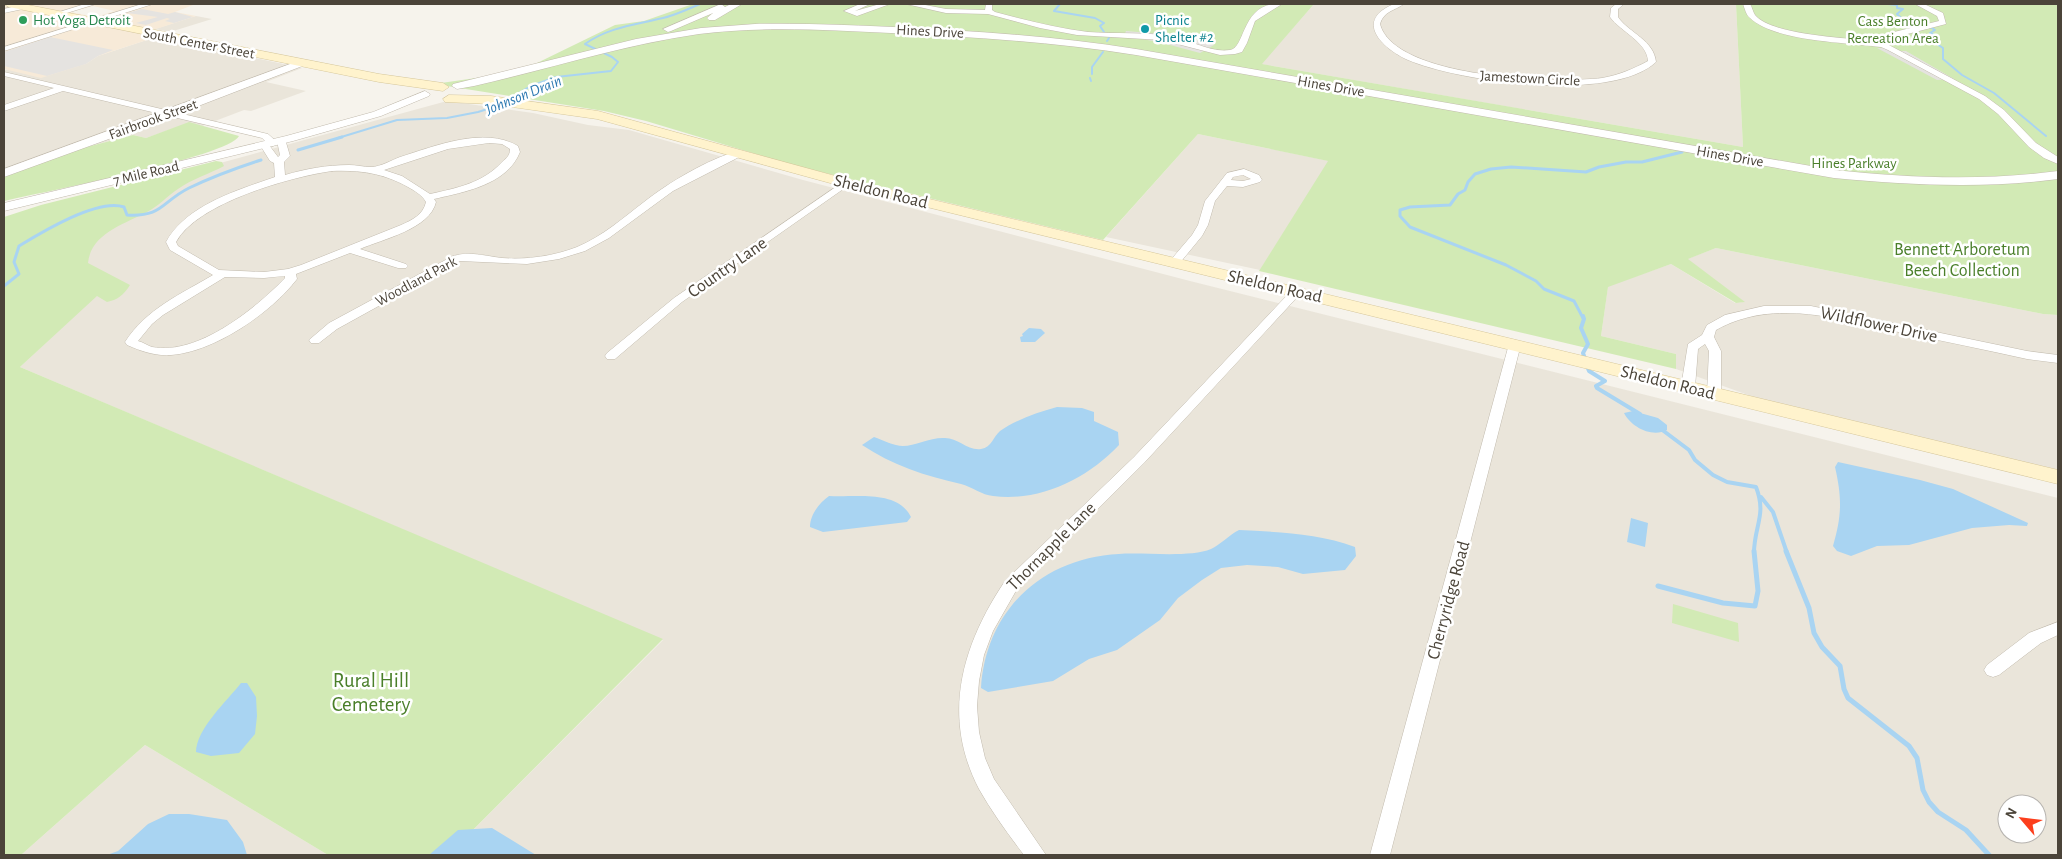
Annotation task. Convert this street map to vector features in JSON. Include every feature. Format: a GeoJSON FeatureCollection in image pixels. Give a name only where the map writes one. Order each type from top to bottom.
{"type":"FeatureCollection","features":[{"type":"Feature","properties":{"kind":"main road","name":"South Center Street"},"geometry":{"type":"LineString","coordinates":[[8,4],[26,5],[57,14],[378,78],[443,87]]}},
{"type":"Feature","properties":{"kind":"main road","name":"South Center Street"},"geometry":{"type":"LineString","coordinates":[[378,78],[428,95]]}},
{"type":"Feature","properties":{"kind":"main road","name":"Sheldon Road"},"geometry":{"type":"LineString","coordinates":[[443,87],[598,115],[846,183],[2058,477]]}},
{"type":"Feature","properties":{"kind":"main road"},"geometry":{"type":"LineString","coordinates":[[428,95],[443,87]]}},
{"type":"Feature","properties":{"kind":"main road"},"geometry":{"type":"LineString","coordinates":[[449,99],[462,90]]}},
{"type":"Feature","properties":{"kind":"main road","name":"Sheldon Road"},"geometry":{"type":"LineString","coordinates":[[428,95],[449,99],[493,97]]}},
{"type":"Feature","properties":{"kind":"street"},"geometry":{"type":"LineString","coordinates":[[57,14],[92,4]]}},
{"type":"Feature","properties":{"kind":"street"},"geometry":{"type":"LineString","coordinates":[[4,48],[149,4]]}},
{"type":"Feature","properties":{"kind":"street"},"geometry":{"type":"LineString","coordinates":[[692,32],[695,27],[737,4]]}},
{"type":"Feature","properties":{"kind":"street"},"geometry":{"type":"LineString","coordinates":[[866,4],[848,11],[857,14],[886,4]]}},
{"type":"Feature","properties":{"kind":"street"},"geometry":{"type":"LineString","coordinates":[[910,4],[946,11],[990,12],[1040,27],[1091,34],[1154,36],[1228,53],[1237,51],[1242,47],[1247,29],[1256,16],[1278,4]]}},
{"type":"Feature","properties":{"kind":"street"},"geometry":{"type":"LineString","coordinates":[[989,4],[987,8],[990,12]]}},
{"type":"Feature","properties":{"kind":"street","name":"Jamestown Circle"},"geometry":{"type":"LineString","coordinates":[[1400,4],[1386,9],[1381,14],[1377,26],[1378,33],[1383,40],[1412,58],[1438,67],[1481,76],[1566,82],[1623,77],[1638,72],[1652,62],[1650,49],[1623,30],[1614,17],[1615,8],[1620,4]]}},
{"type":"Feature","properties":{"kind":"street"},"geometry":{"type":"LineString","coordinates":[[1747,4],[1749,13],[1777,30],[1883,45],[1991,104],[2001,112],[2030,145],[2058,161]]}},
{"type":"Feature","properties":{"kind":"street"},"geometry":{"type":"LineString","coordinates":[[1883,45],[1889,36],[1943,22],[1940,14],[1918,4]]}},
{"type":"Feature","properties":{"kind":"street"},"geometry":{"type":"LineString","coordinates":[[4,11],[26,5]]}},
{"type":"Feature","properties":{"kind":"street"},"geometry":{"type":"LineString","coordinates":[[674,35],[680,28],[724,6]]}},
{"type":"Feature","properties":{"kind":"street"},"geometry":{"type":"LineString","coordinates":[[462,90],[667,29],[724,6]]}},
{"type":"Feature","properties":{"kind":"street","name":"Hines Drive"},"geometry":{"type":"LineString","coordinates":[[603,49],[692,32],[754,27],[805,26],[989,34],[1047,39],[1136,52],[1834,174],[1959,183],[2004,182],[2058,175]]}},
{"type":"Feature","properties":{"kind":"street","name":"Fairbrook Street"},"geometry":{"type":"LineString","coordinates":[[4,173],[172,113],[301,63]]}},
{"type":"Feature","properties":{"kind":"street"},"geometry":{"type":"LineString","coordinates":[[493,97],[554,63]]}},
{"type":"Feature","properties":{"kind":"street"},"geometry":{"type":"LineString","coordinates":[[4,74],[265,136],[284,145],[285,156],[279,161]]}},
{"type":"Feature","properties":{"kind":"street"},"geometry":{"type":"LineString","coordinates":[[4,108],[64,88]]}},
{"type":"Feature","properties":{"kind":"street","name":"7 Mile Road"},"geometry":{"type":"LineString","coordinates":[[4,207],[277,142],[298,139],[373,119],[428,95]]}},
{"type":"Feature","properties":{"kind":"street"},"geometry":{"type":"LineString","coordinates":[[375,170],[417,155],[463,143],[502,141],[510,143],[516,148],[515,154],[494,177],[464,189],[429,197]]}},
{"type":"Feature","properties":{"kind":"street"},"geometry":{"type":"LineString","coordinates":[[277,142],[272,159],[279,161]]}},
{"type":"Feature","properties":{"kind":"street","name":"Woodland Park"},"geometry":{"type":"LineString","coordinates":[[315,340],[333,326],[457,258],[474,256],[503,261],[532,260],[566,254],[588,246],[610,235],[672,187],[738,154]]}},
{"type":"Feature","properties":{"kind":"street"},"geometry":{"type":"LineString","coordinates":[[279,161],[280,179]]}},
{"type":"Feature","properties":{"kind":"street"},"geometry":{"type":"LineString","coordinates":[[328,169],[375,170],[388,172],[429,197],[431,202],[430,208],[418,220],[290,272],[264,275],[223,274],[210,270],[174,248],[171,242],[172,237],[179,228],[210,209],[241,194],[280,179],[305,172],[328,169]]}},
{"type":"Feature","properties":{"kind":"street"},"geometry":{"type":"LineString","coordinates":[[1175,262],[1197,236],[1203,226],[1210,201],[1225,182]]}},
{"type":"Feature","properties":{"kind":"street","name":"Country Lane"},"geometry":{"type":"LineString","coordinates":[[611,356],[684,296],[846,183]]}},
{"type":"Feature","properties":{"kind":"street"},"geometry":{"type":"LineString","coordinates":[[350,249],[402,266]]}},
{"type":"Feature","properties":{"kind":"street"},"geometry":{"type":"LineString","coordinates":[[223,274],[153,317],[136,332],[131,342],[145,348],[165,351],[207,343],[264,304],[291,279],[290,272]]}},
{"type":"Feature","properties":{"kind":"street","name":"Thornapple Lane"},"geometry":{"type":"LineString","coordinates":[[1036,855],[985,781],[970,736],[967,708],[970,677],[975,653],[991,614],[1011,585],[1139,460],[1297,291]]}},
{"type":"Feature","properties":{"kind":"street","name":"Wildflower Drive"},"geometry":{"type":"LineString","coordinates":[[1688,387],[1692,346],[1708,337],[1712,328],[1729,318],[1764,310],[1812,310],[2027,355],[2058,359]]}},
{"type":"Feature","properties":{"kind":"street"},"geometry":{"type":"LineString","coordinates":[[1708,337],[1715,351],[1714,394]]}},
{"type":"Feature","properties":{"kind":"street","name":"Cherryridge Road"},"geometry":{"type":"LineString","coordinates":[[1380,855],[1515,344]]}},
{"type":"Feature","properties":{"kind":"street"},"geometry":{"type":"LineString","coordinates":[[1993,670],[2034,638],[2058,628]]}},
{"type":"Feature","properties":{"kind":"shaded area"},"geometry":{"type":"Polygon","coordinates":[[[4,4],[193,5],[175,12],[196,16],[141,34],[156,37],[98,56],[86,64],[41,78],[4,69],[4,4]],[[93,6],[71,12],[95,17],[115,11],[93,6]]]}},
{"type":"Feature","properties":{"kind":"shaded area"},"geometry":{"type":"Polygon","coordinates":[[[1314,4],[1736,4],[1743,147],[1261,64],[1314,4]]]}},
{"type":"Feature","properties":{"kind":"shaded area"},"geometry":{"type":"Polygon","coordinates":[[[142,9],[168,14],[175,12],[193,17],[174,23],[165,21],[170,19],[167,18],[146,25],[136,23],[158,17],[127,13],[142,9]]]}},
{"type":"Feature","properties":{"kind":"shaded area"},"geometry":{"type":"Polygon","coordinates":[[[196,16],[212,19],[170,32],[155,29],[196,16]]]}},
{"type":"Feature","properties":{"kind":"shaded area"},"geometry":{"type":"Polygon","coordinates":[[[1126,31],[1182,36],[1214,45],[1200,53],[1159,42],[1124,36],[1126,31]]]}},
{"type":"Feature","properties":{"kind":"shaded area"},"geometry":{"type":"Polygon","coordinates":[[[50,37],[113,50],[98,56],[86,64],[47,76],[4,66],[4,52],[50,37]]]}},
{"type":"Feature","properties":{"kind":"shaded area"},"geometry":{"type":"Polygon","coordinates":[[[156,37],[302,68],[266,82],[306,91],[251,111],[244,110],[202,126],[189,123],[146,138],[133,135],[79,149],[156,115],[4,170],[4,70],[86,64],[98,56],[156,37]]]}},
{"type":"Feature","properties":{"kind":"shaded area"},"geometry":{"type":"Polygon","coordinates":[[[1877,48],[1906,51],[1954,79],[1937,80],[1877,48]]]}},
{"type":"Feature","properties":{"kind":"shaded area"},"geometry":{"type":"Polygon","coordinates":[[[447,101],[533,113],[588,125],[629,130],[803,180],[1190,281],[2058,498],[2058,855],[448,855],[663,640],[20,367],[101,291],[42,270],[191,171],[447,101]]]}},
{"type":"Feature","properties":{"kind":"shaded area"},"geometry":{"type":"Polygon","coordinates":[[[1198,134],[1329,161],[1260,270],[1106,237],[1198,134]]]}},
{"type":"Feature","properties":{"kind":"shaded area"},"geometry":{"type":"Polygon","coordinates":[[[1716,248],[2043,314],[2058,315],[2058,470],[1762,400],[1676,369],[1676,354],[1601,336],[1608,286],[1671,264],[1735,303],[1744,302],[1687,259],[1716,248]]]}},
{"type":"Feature","properties":{"kind":"shaded area"},"geometry":{"type":"Polygon","coordinates":[[[145,745],[328,855],[21,855],[145,745]]]}},
{"type":"Feature","properties":{"kind":"green space","name":"Hines Parkway"},"geometry":{"type":"Polygon","coordinates":[[[683,4],[1314,4],[1262,64],[1743,147],[1736,4],[2058,4],[2058,315],[2043,314],[1716,248],[1688,259],[1745,302],[1736,303],[1671,264],[1608,287],[1601,336],[1676,354],[1676,369],[1259,271],[1328,161],[1198,134],[1103,240],[796,166],[646,121],[604,111],[434,84],[490,76],[535,64],[615,25],[644,21],[690,5],[683,4]]]}},
{"type":"Feature","properties":{"kind":"green space"},"geometry":{"type":"Polygon","coordinates":[[[189,122],[239,136],[227,144],[203,154],[169,164],[4,201],[4,177],[79,149],[133,135],[146,138],[189,122]]]}},
{"type":"Feature","properties":{"kind":"green space","name":"Rural Hill Cemetery"},"geometry":{"type":"Polygon","coordinates":[[[216,161],[222,162],[224,166],[183,185],[151,210],[110,231],[95,244],[90,253],[88,263],[130,285],[123,294],[111,301],[107,302],[97,296],[20,367],[663,639],[448,855],[328,855],[145,745],[21,855],[4,855],[4,217],[41,205],[216,161]]]}},
{"type":"Feature","properties":{"kind":"green space"},"geometry":{"type":"Polygon","coordinates":[[[1673,604],[1738,623],[1739,642],[1672,623],[1673,604]]]}},
{"type":"Feature","properties":{"kind":"water"},"geometry":{"type":"Polygon","coordinates":[[[1029,328],[1041,329],[1045,333],[1035,342],[1021,342],[1020,337],[1029,328]]]}},
{"type":"Feature","properties":{"kind":"water"},"geometry":{"type":"Polygon","coordinates":[[[1057,407],[1082,408],[1094,412],[1094,421],[1118,432],[1119,445],[1077,478],[1062,486],[1028,495],[1011,497],[985,494],[965,485],[909,469],[862,445],[874,437],[900,446],[945,438],[972,448],[981,449],[988,446],[1000,431],[1013,423],[1057,407]]]}},
{"type":"Feature","properties":{"kind":"water"},"geometry":{"type":"Polygon","coordinates":[[[1633,411],[1658,418],[1667,425],[1667,430],[1655,433],[1642,430],[1632,423],[1624,413],[1633,411]]]}},
{"type":"Feature","properties":{"kind":"water"},"geometry":{"type":"Polygon","coordinates":[[[1838,462],[1953,489],[2028,523],[2027,526],[2009,525],[1972,528],[1909,545],[1877,546],[1851,556],[1837,551],[1833,546],[1840,506],[1835,467],[1838,462]]]}},
{"type":"Feature","properties":{"kind":"water"},"geometry":{"type":"Polygon","coordinates":[[[829,496],[862,496],[885,499],[896,502],[911,517],[907,522],[823,532],[810,527],[810,523],[816,510],[829,496]]]}},
{"type":"Feature","properties":{"kind":"water"},"geometry":{"type":"Polygon","coordinates":[[[1631,518],[1648,523],[1645,547],[1627,542],[1631,518]]]}},
{"type":"Feature","properties":{"kind":"water"},"geometry":{"type":"Polygon","coordinates":[[[1239,530],[1298,534],[1341,542],[1355,547],[1356,556],[1345,570],[1303,574],[1278,567],[1247,565],[1221,568],[1178,598],[1160,620],[1117,650],[1089,659],[1053,681],[988,692],[981,688],[985,660],[994,635],[1007,612],[1023,593],[1043,578],[1066,566],[1091,558],[1119,554],[1202,552],[1211,549],[1239,530]]]}},
{"type":"Feature","properties":{"kind":"water"},"geometry":{"type":"Polygon","coordinates":[[[241,683],[247,683],[256,697],[257,716],[255,734],[239,753],[211,756],[196,752],[201,734],[241,683]]]}},
{"type":"Feature","properties":{"kind":"water"},"geometry":{"type":"Polygon","coordinates":[[[169,814],[189,814],[227,820],[243,842],[247,855],[107,855],[118,851],[148,824],[169,814]]]}},
{"type":"Feature","properties":{"kind":"water"},"geometry":{"type":"Polygon","coordinates":[[[492,828],[536,855],[429,855],[458,830],[492,828]]]}},
{"type":"Feature","properties":{"kind":"waterway","name":"Johnson Drain"},"geometry":{"type":"LineString","coordinates":[[338,138],[397,120],[447,118],[478,112],[494,107],[531,86],[556,77],[611,71],[618,62],[612,57],[585,44],[613,30],[668,17],[700,4]]}},
{"type":"Feature","properties":{"kind":"waterway"},"geometry":{"type":"LineString","coordinates":[[1060,4],[1054,11],[1095,18],[1104,23],[1100,26],[1104,32]]}},
{"type":"Feature","properties":{"kind":"waterway"},"geometry":{"type":"LineString","coordinates":[[1888,4],[1897,5],[1897,8],[1903,9],[1897,14],[1902,19],[1894,19],[1923,26]]}},
{"type":"Feature","properties":{"kind":"waterway"},"geometry":{"type":"LineString","coordinates":[[1932,28],[1935,30],[1930,33],[1936,36],[1926,37],[1943,48],[1943,59],[1962,75],[1994,93],[2046,136]]}},
{"type":"Feature","properties":{"kind":"waterway"},"geometry":{"type":"LineString","coordinates":[[1092,74],[1092,67],[1103,52]]}},
{"type":"Feature","properties":{"kind":"waterway","name":"Johnson Drain"},"geometry":{"type":"LineString","coordinates":[[298,150],[342,137]]}},
{"type":"Feature","properties":{"kind":"waterway"},"geometry":{"type":"LineString","coordinates":[[1583,318],[1574,301],[1544,289],[1536,281],[1506,265],[1410,227],[1400,216],[1400,210],[1410,207],[1450,205],[1458,194],[1465,190],[1468,182],[1475,174],[1491,169],[1511,167],[1586,172],[1599,167],[1626,162],[1642,162],[1682,152]]}},
{"type":"Feature","properties":{"kind":"waterway","name":"Johnson Drain"},"geometry":{"type":"LineString","coordinates":[[4,286],[19,274],[14,262],[19,246],[55,225],[100,207],[124,207],[127,215],[148,214],[161,208],[189,188],[261,160]]}},
{"type":"Feature","properties":{"kind":"waterway"},"geometry":{"type":"LineString","coordinates":[[1583,316],[1581,328],[1588,344],[1583,353],[1585,359]]}},
{"type":"Feature","properties":{"kind":"waterway"},"geometry":{"type":"LineString","coordinates":[[1587,366],[1589,371],[1605,381],[1596,386],[1597,388],[1640,414]]}},
{"type":"Feature","properties":{"kind":"waterway"},"geometry":{"type":"LineString","coordinates":[[1661,429],[1689,450],[1695,460],[1713,475],[1727,482],[1756,487],[1760,513],[1754,552]]}},
{"type":"Feature","properties":{"kind":"waterway"},"geometry":{"type":"LineString","coordinates":[[1761,497],[1773,512],[1787,553]]}},
{"type":"Feature","properties":{"kind":"waterway"},"geometry":{"type":"LineString","coordinates":[[1786,551],[1809,608],[1814,633],[1822,647],[1840,666],[1844,689],[1848,698],[1909,746],[1917,758],[1923,790],[1929,802],[1938,812],[1966,830],[1989,855]]}},
{"type":"Feature","properties":{"kind":"waterway"},"geometry":{"type":"LineString","coordinates":[[1658,586],[1723,603],[1755,606],[1758,591],[1754,552]]}},
{"type":"Feature","properties":{"kind":"place","name":"Hot Yoga Detroit"},"geometry":{"type":"Point","coordinates":[23,20]}},
{"type":"Feature","properties":{"kind":"place","name":"Picnic Shelter #2"},"geometry":{"type":"Point","coordinates":[1145,29]}},
{"type":"Feature","properties":{"kind":"park label","name":"Cass Benton Recreation Area"},"geometry":{"type":"Point","coordinates":[1893,30]}},
{"type":"Feature","properties":{"kind":"park label","name":"Bennett Arboretum Beech Collection"},"geometry":{"type":"Point","coordinates":[1962,259]}}]}
